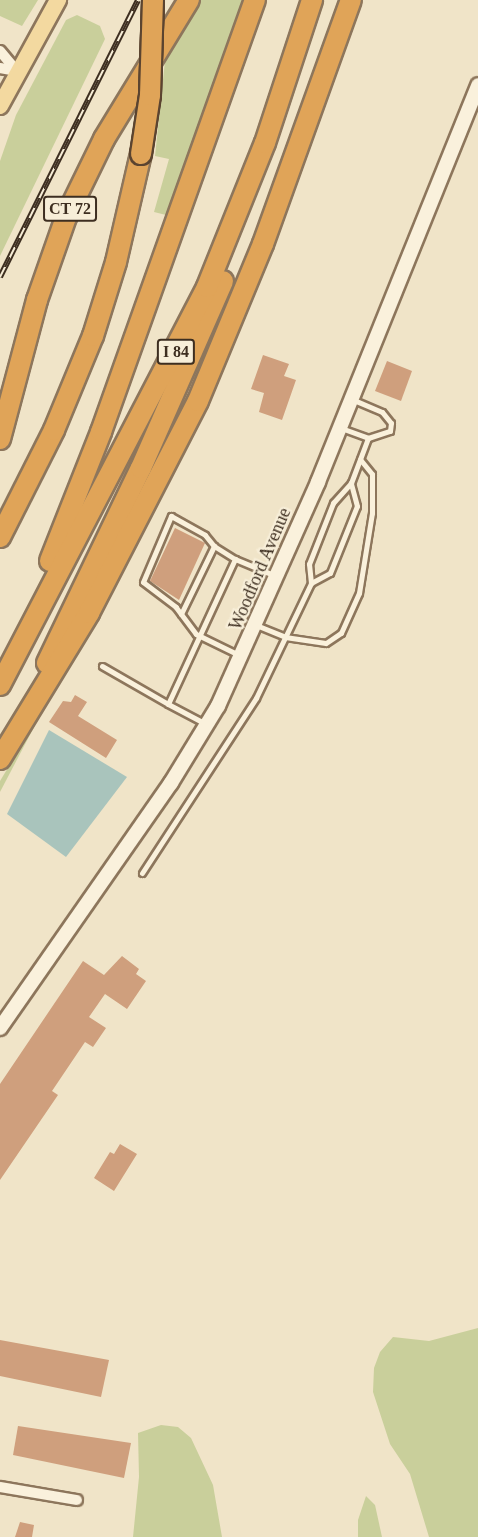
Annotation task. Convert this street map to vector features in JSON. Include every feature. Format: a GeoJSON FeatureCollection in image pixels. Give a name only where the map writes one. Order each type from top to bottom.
{"type":"FeatureCollection","features":[{"type":"Feature","properties":{"kind":"highway"},"geometry":{"type":"LineString","coordinates":[[0,537],[54,430],[89,346],[116,262],[141,154],[150,84],[153,0]]}},
{"type":"Feature","properties":{"kind":"highway","name":"CT 72"},"geometry":{"type":"LineString","coordinates":[[0,439],[36,300],[66,217],[109,130],[189,0]]}},
{"type":"Feature","properties":{"kind":"highway"},"geometry":{"type":"LineString","coordinates":[[0,666],[89,466],[255,0]]}},
{"type":"Feature","properties":{"kind":"highway","name":"I 84"},"geometry":{"type":"LineString","coordinates":[[0,685],[188,327],[265,143],[312,0]]}},
{"type":"Feature","properties":{"kind":"highway"},"geometry":{"type":"LineString","coordinates":[[0,758],[94,604],[198,400],[263,244],[351,0]]}},
{"type":"Feature","properties":{"kind":"highway"},"geometry":{"type":"LineString","coordinates":[[0,758],[122,509],[198,341],[242,230],[265,143]]}},
{"type":"Feature","properties":{"kind":"main road"},"geometry":{"type":"LineString","coordinates":[[0,106],[8,70],[58,0]]}},
{"type":"Feature","properties":{"kind":"street"},"geometry":{"type":"LineString","coordinates":[[0,51],[8,70]]}},
{"type":"Feature","properties":{"kind":"street","name":"Woodford Avenue"},"geometry":{"type":"LineString","coordinates":[[0,1028],[207,725],[242,657],[351,399],[478,85]]}},
{"type":"Feature","properties":{"kind":"street"},"geometry":{"type":"LineString","coordinates":[[0,1487],[77,1500]]}},
{"type":"Feature","properties":{"kind":"lane"},"geometry":{"type":"LineString","coordinates":[[339,428],[368,438],[385,436],[390,423],[382,412],[351,399]]}},
{"type":"Feature","properties":{"kind":"lane"},"geometry":{"type":"LineString","coordinates":[[142,873],[255,698],[311,583],[309,564],[333,503],[351,483],[368,438]]}},
{"type":"Feature","properties":{"kind":"lane"},"geometry":{"type":"LineString","coordinates":[[256,625],[285,638],[326,643],[341,633],[359,592],[374,486],[372,474],[360,459]]}},
{"type":"Feature","properties":{"kind":"lane"},"geometry":{"type":"LineString","coordinates":[[311,583],[330,573],[357,506],[351,483]]}},
{"type":"Feature","properties":{"kind":"lane"},"geometry":{"type":"LineString","coordinates":[[242,657],[201,637],[181,614],[142,582],[171,516],[206,535],[214,546],[235,559],[277,577]]}},
{"type":"Feature","properties":{"kind":"lane"},"geometry":{"type":"LineString","coordinates":[[181,614],[214,546]]}},
{"type":"Feature","properties":{"kind":"lane"},"geometry":{"type":"LineString","coordinates":[[168,704],[201,637],[235,559]]}},
{"type":"Feature","properties":{"kind":"lane"},"geometry":{"type":"LineString","coordinates":[[102,666],[207,725]]}},
{"type":"Feature","properties":{"kind":"green space"},"geometry":{"type":"Polygon","coordinates":[[[0,0],[38,0],[22,26],[0,16],[0,0]]]}},
{"type":"Feature","properties":{"kind":"green space"},"geometry":{"type":"Polygon","coordinates":[[[201,0],[242,0],[166,215],[154,212],[169,159],[155,156],[166,51],[201,0]]]}},
{"type":"Feature","properties":{"kind":"green space"},"geometry":{"type":"Polygon","coordinates":[[[77,15],[100,26],[105,39],[0,256],[0,161],[16,115],[66,20],[77,15]]]}},
{"type":"Feature","properties":{"kind":"green space"},"geometry":{"type":"Polygon","coordinates":[[[43,710],[0,792],[0,781],[43,710]]]}},
{"type":"Feature","properties":{"kind":"green space"},"geometry":{"type":"Polygon","coordinates":[[[478,1328],[478,1537],[429,1537],[410,1474],[390,1444],[373,1392],[374,1368],[380,1352],[393,1337],[429,1341],[478,1328]]]}},
{"type":"Feature","properties":{"kind":"green space"},"geometry":{"type":"Polygon","coordinates":[[[161,1425],[178,1427],[191,1438],[213,1485],[222,1537],[133,1537],[139,1477],[138,1433],[161,1425]]]}},
{"type":"Feature","properties":{"kind":"green space"},"geometry":{"type":"Polygon","coordinates":[[[366,1496],[375,1505],[382,1537],[358,1537],[358,1520],[366,1496]]]}},
{"type":"Feature","properties":{"kind":"water"},"geometry":{"type":"Polygon","coordinates":[[[49,730],[127,777],[66,857],[7,814],[49,730]]]}},
{"type":"Feature","properties":{"kind":"building"},"geometry":{"type":"Polygon","coordinates":[[[263,355],[289,364],[284,376],[296,380],[282,420],[259,412],[264,393],[251,389],[263,355]]]}},
{"type":"Feature","properties":{"kind":"building"},"geometry":{"type":"Polygon","coordinates":[[[387,361],[412,371],[401,401],[375,391],[387,361]]]}},
{"type":"Feature","properties":{"kind":"building"},"geometry":{"type":"Polygon","coordinates":[[[175,528],[205,543],[179,600],[150,581],[175,528]]]}},
{"type":"Feature","properties":{"kind":"building"},"geometry":{"type":"Polygon","coordinates":[[[75,695],[87,702],[78,716],[117,740],[106,758],[49,722],[63,701],[71,702],[75,695]]]}},
{"type":"Feature","properties":{"kind":"building"},"geometry":{"type":"Polygon","coordinates":[[[122,956],[139,969],[136,974],[146,981],[127,1009],[105,994],[89,1017],[106,1028],[93,1047],[85,1042],[52,1091],[58,1095],[0,1180],[0,1084],[83,961],[104,975],[122,956]]]}},
{"type":"Feature","properties":{"kind":"building"},"geometry":{"type":"Polygon","coordinates":[[[120,1144],[137,1154],[114,1191],[94,1178],[110,1152],[114,1154],[120,1144]]]}},
{"type":"Feature","properties":{"kind":"building"},"geometry":{"type":"Polygon","coordinates":[[[0,1340],[109,1360],[101,1397],[0,1376],[0,1340]]]}},
{"type":"Feature","properties":{"kind":"building"},"geometry":{"type":"Polygon","coordinates":[[[18,1426],[131,1443],[124,1478],[13,1455],[18,1426]]]}},
{"type":"Feature","properties":{"kind":"building"},"geometry":{"type":"Polygon","coordinates":[[[20,1522],[34,1525],[32,1537],[15,1537],[20,1522]]]}},
{"type":"Feature","properties":{"kind":"railway"},"geometry":{"type":"LineString","coordinates":[[0,277],[138,0]]}}]}
